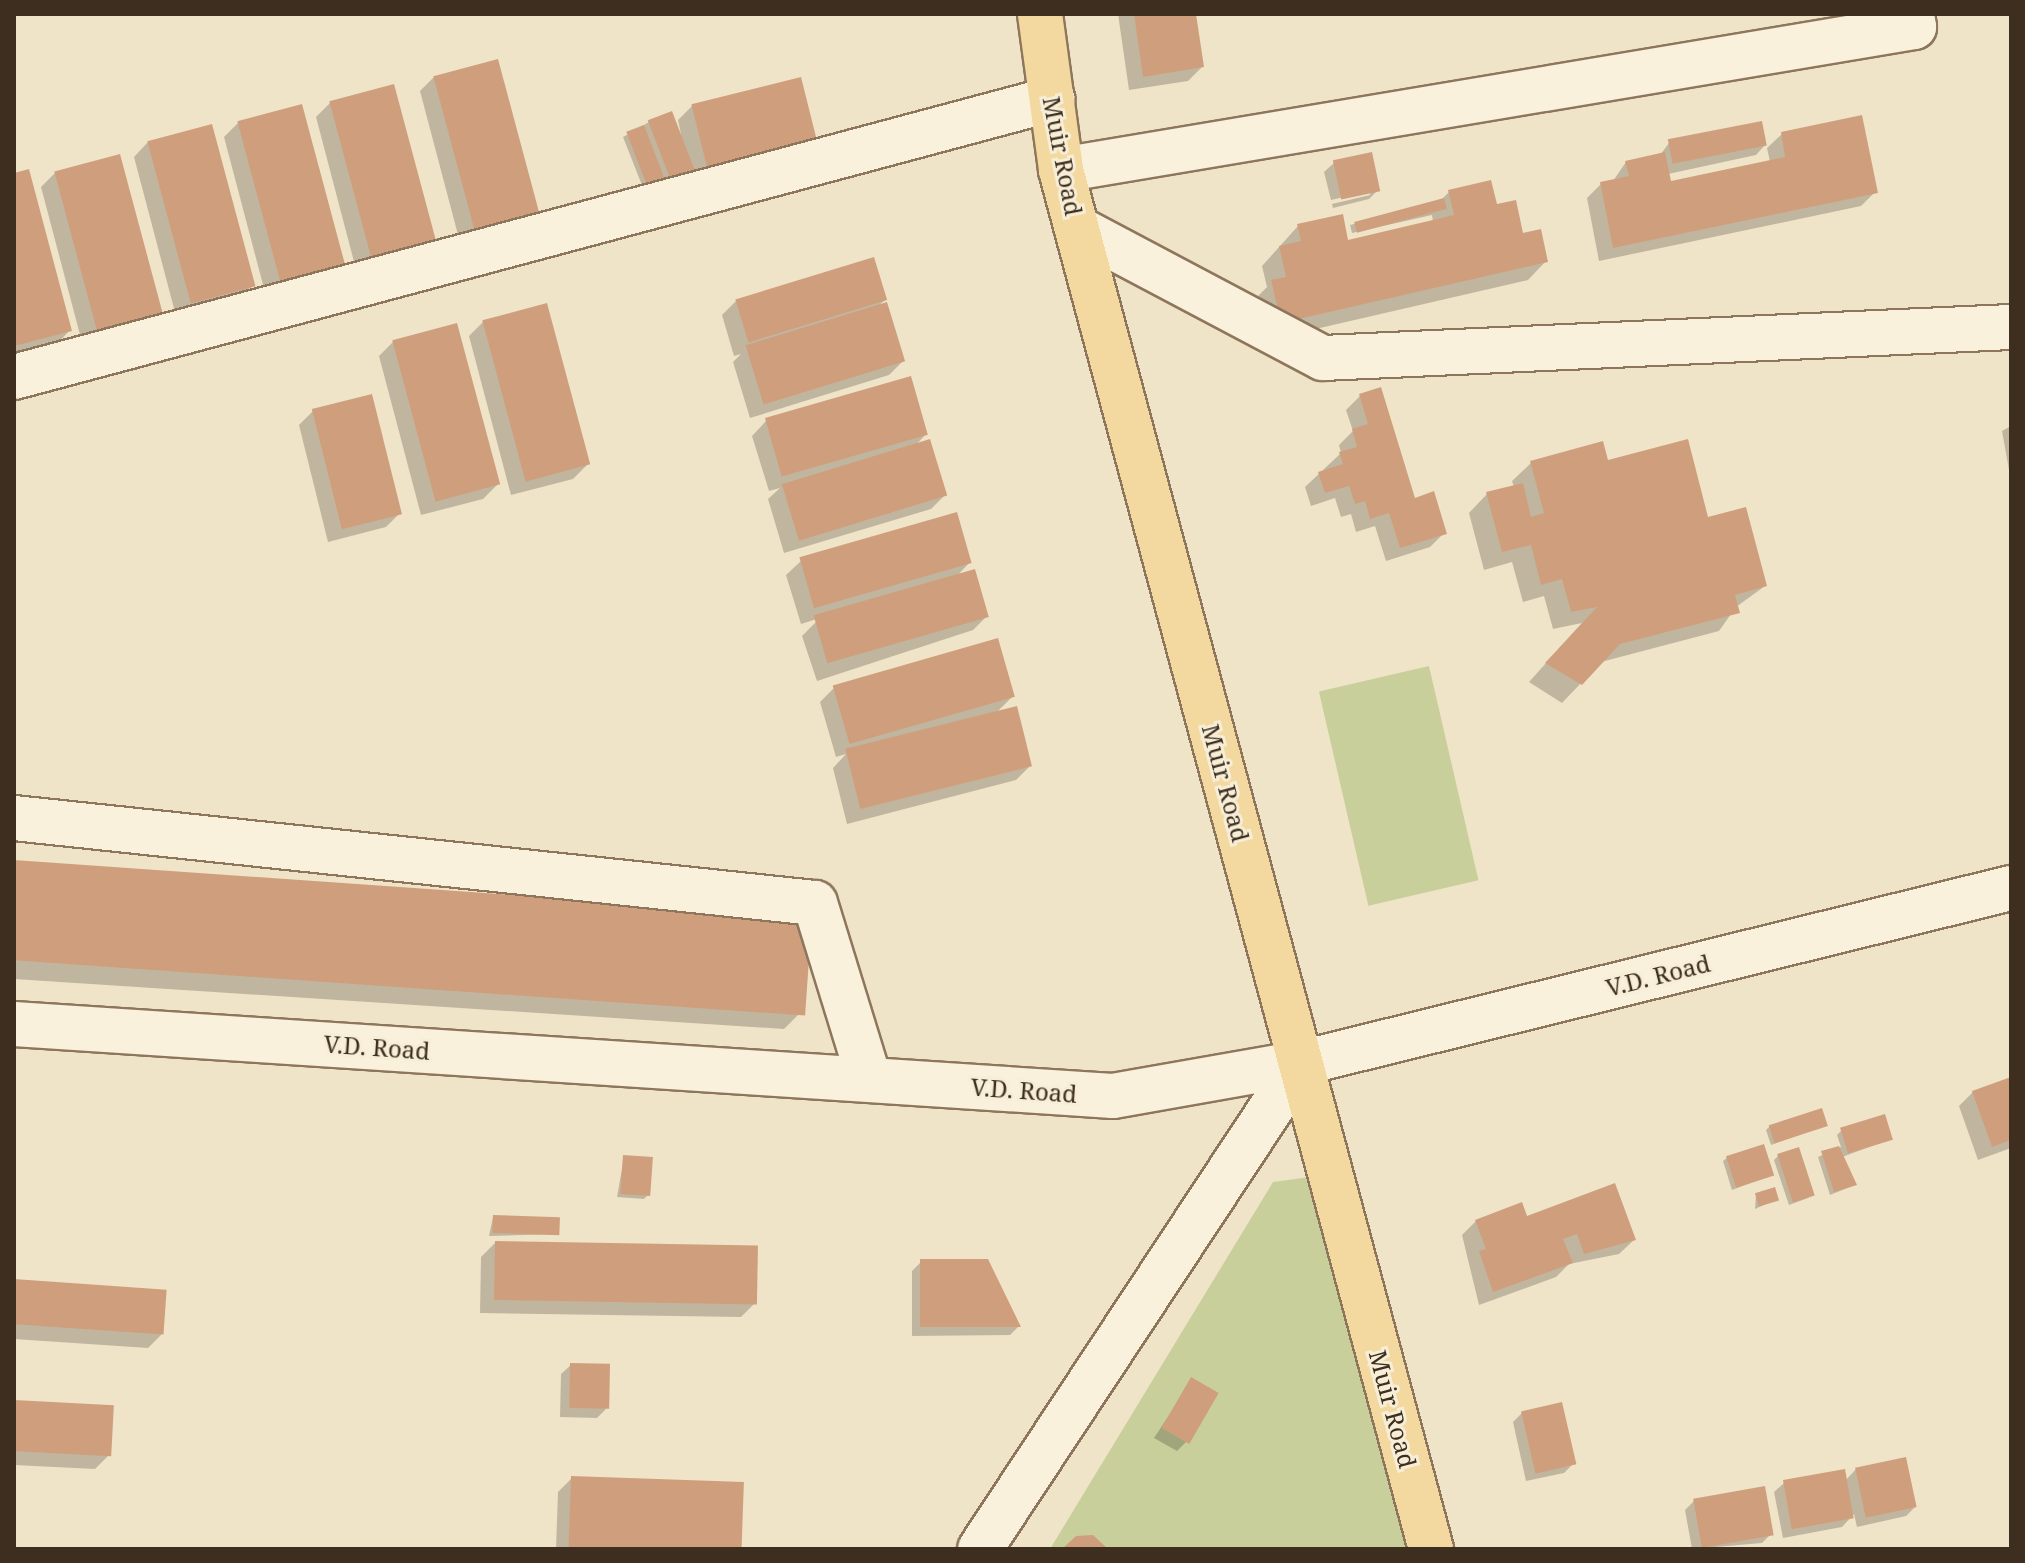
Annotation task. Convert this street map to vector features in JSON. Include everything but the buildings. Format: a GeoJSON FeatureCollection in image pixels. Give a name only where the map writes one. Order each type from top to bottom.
{"type":"FeatureCollection","features":[{"type":"Feature","properties":{"kind":"main road","name":"Muir Road"},"geometry":{"type":"LineString","coordinates":[[1040,14],[1061,170],[1431,1549]]}},
{"type":"Feature","properties":{"kind":"street"},"geometry":{"type":"LineString","coordinates":[[1061,170],[1914,27],[1912,14]]}},
{"type":"Feature","properties":{"kind":"street"},"geometry":{"type":"LineString","coordinates":[[14,377],[1052,99]]}},
{"type":"Feature","properties":{"kind":"street"},"geometry":{"type":"LineString","coordinates":[[1077,228],[1323,358],[2011,327]]}},
{"type":"Feature","properties":{"kind":"street"},"geometry":{"type":"LineString","coordinates":[[14,818],[815,903],[869,1079]]}},
{"type":"Feature","properties":{"kind":"street","name":"V.D. Road"},"geometry":{"type":"LineString","coordinates":[[14,1024],[1113,1096],[1301,1063],[2011,888]]}},
{"type":"Feature","properties":{"kind":"street"},"geometry":{"type":"LineString","coordinates":[[980,1549],[1301,1063]]}},
{"type":"Feature","properties":{"kind":"green space"},"geometry":{"type":"Polygon","coordinates":[[[1429,666],[1478,880],[1368,906],[1319,691],[1429,666]]]}},
{"type":"Feature","properties":{"kind":"green space"},"geometry":{"type":"Polygon","coordinates":[[[1317,1176],[1410,1549],[1050,1549],[1273,1182],[1317,1176]]]}}]}
